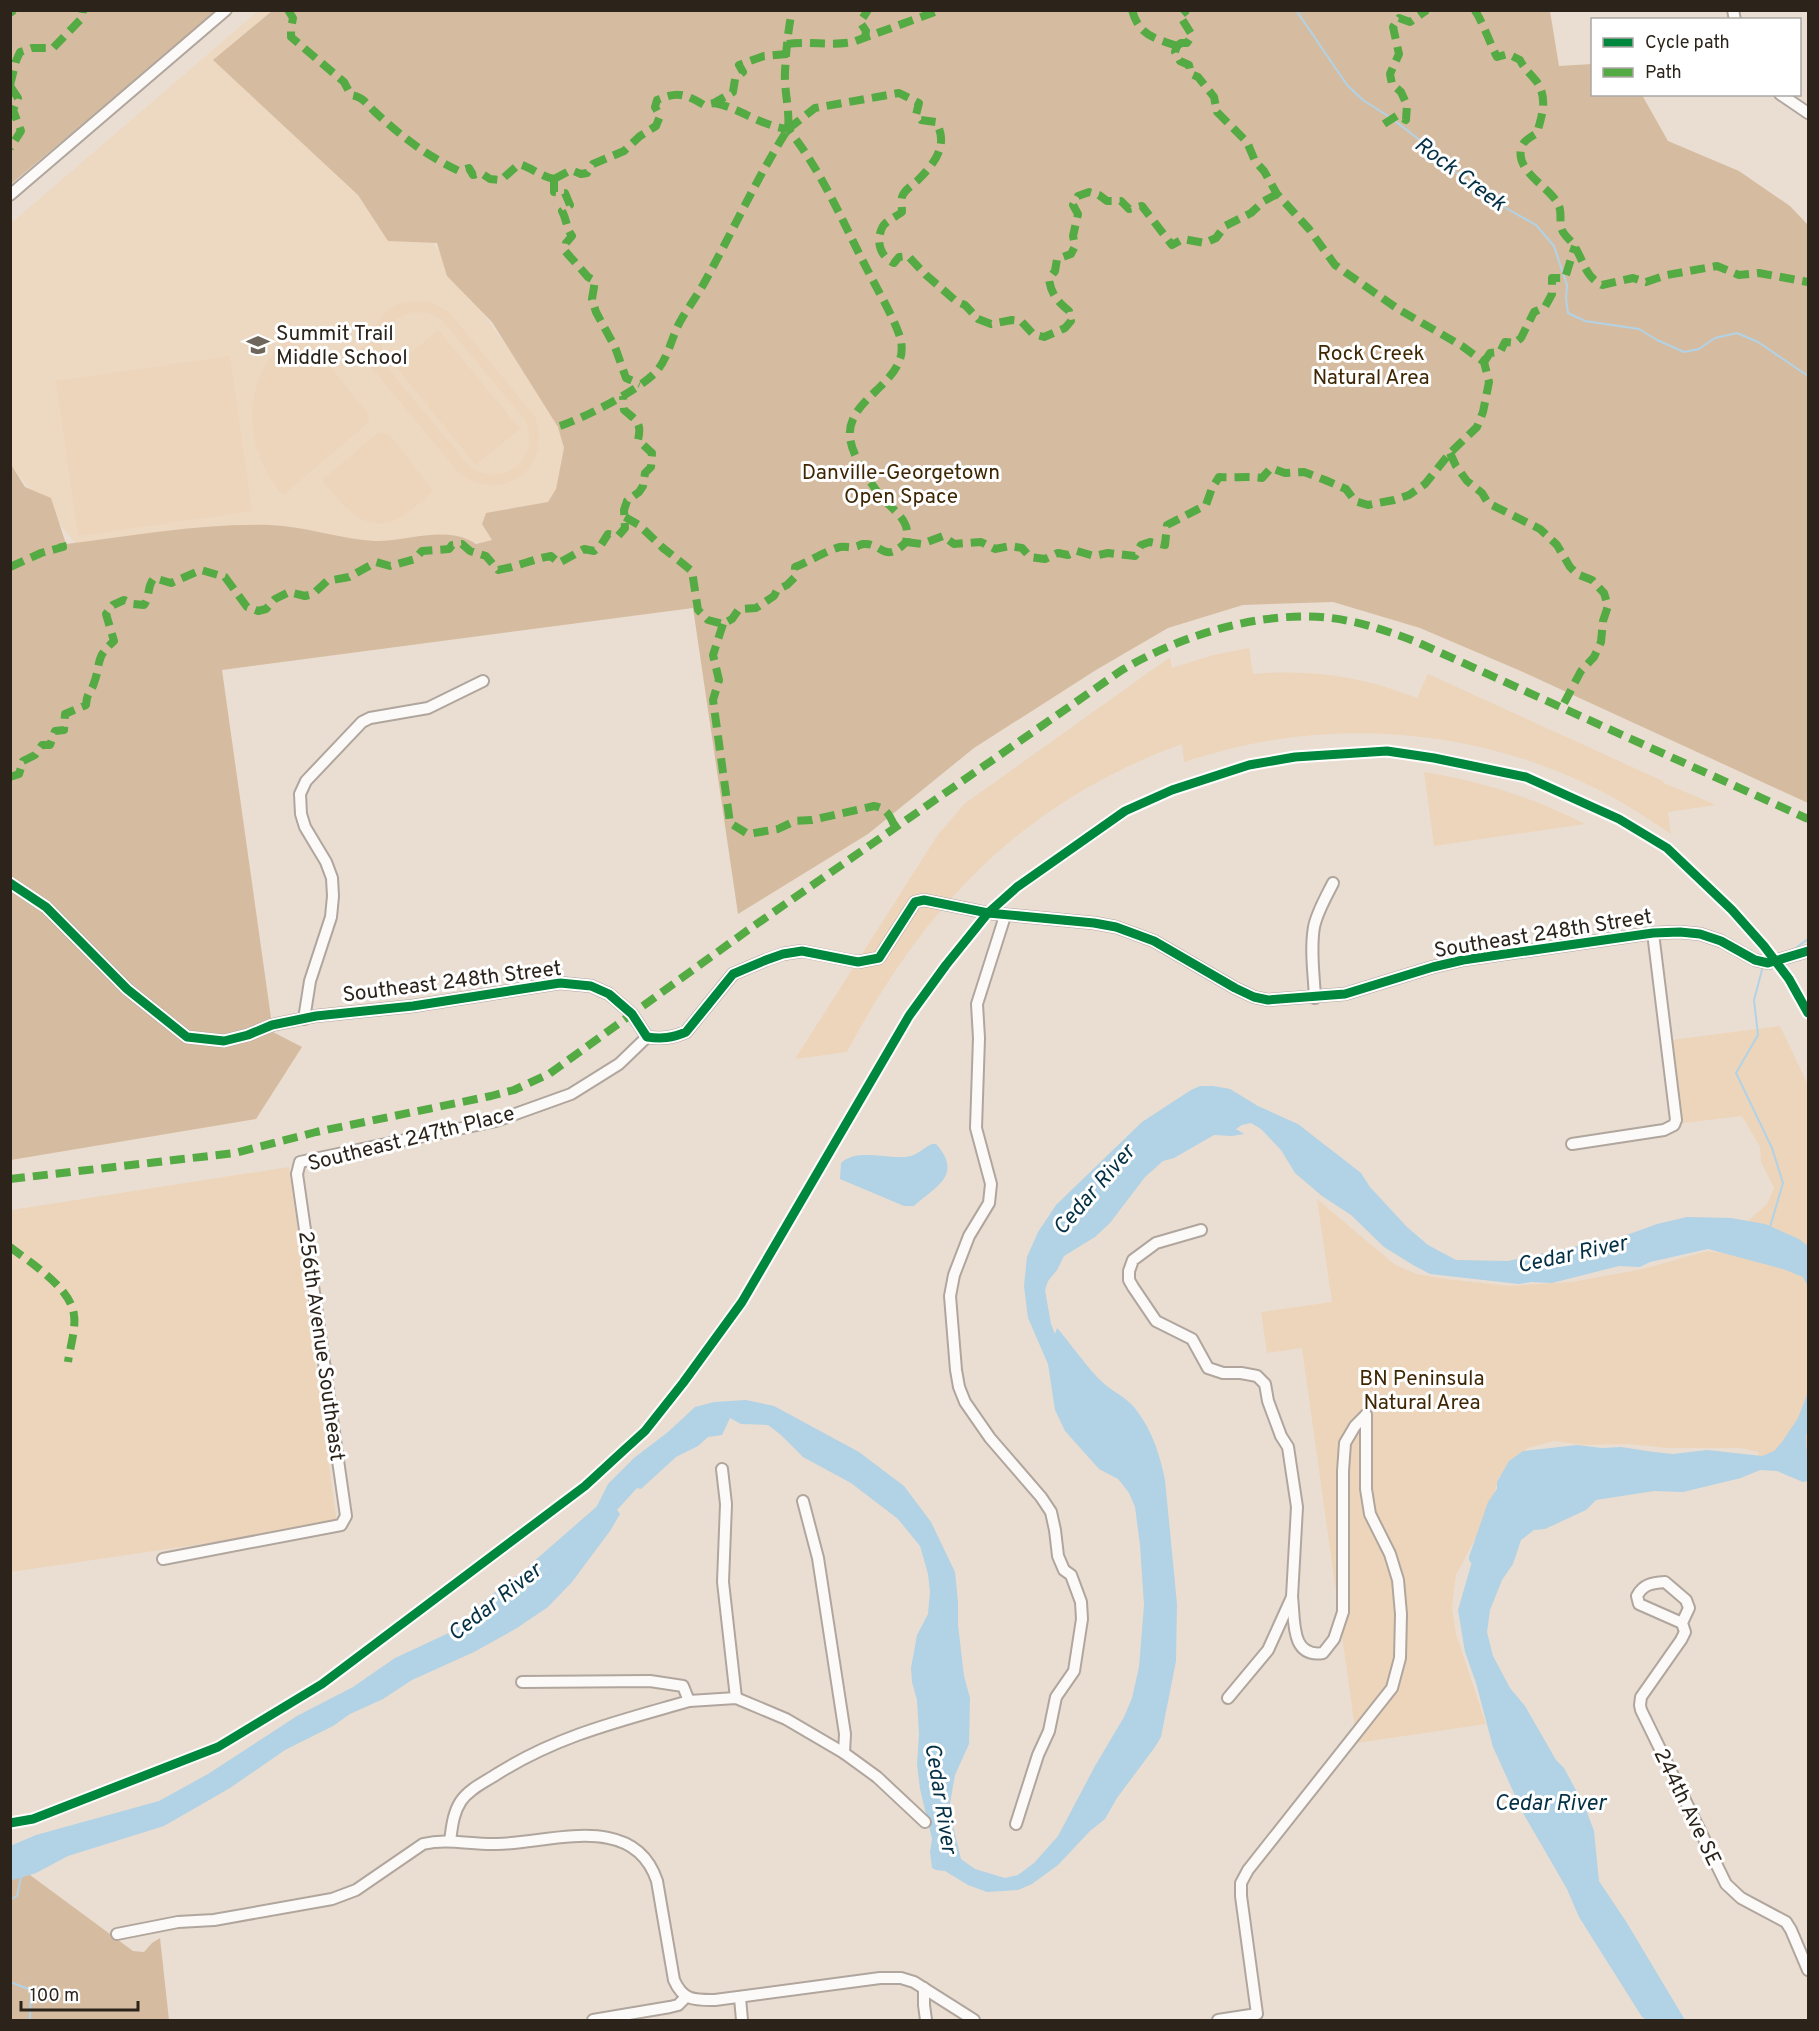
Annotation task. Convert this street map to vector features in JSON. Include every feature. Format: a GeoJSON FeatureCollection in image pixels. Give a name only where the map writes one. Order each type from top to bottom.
{"type":"FeatureCollection","features":[{"type":"Feature","properties":{"kind":"street"},"geometry":{"type":"LineString","coordinates":[[10,195],[226,10]]}},
{"type":"Feature","properties":{"kind":"street"},"geometry":{"type":"LineString","coordinates":[[1783,96],[1809,113]]}},
{"type":"Feature","properties":{"kind":"street"},"geometry":{"type":"LineString","coordinates":[[304,1019],[310,981],[331,917],[333,896],[332,878],[326,862],[305,827],[301,814],[300,794],[306,781],[362,722],[370,718],[428,708],[483,681]]}},
{"type":"Feature","properties":{"kind":"street","name":"Southeast 248th Street"},"geometry":{"type":"LineString","coordinates":[[10,883],[46,907],[127,989],[187,1037],[224,1041],[248,1035],[272,1025],[304,1019],[413,1006],[560,983],[591,986],[609,994],[632,1014],[647,1037],[662,1039],[674,1037],[686,1032],[733,974],[783,954],[802,951],[858,962],[879,958],[915,902],[924,900],[1005,916],[1091,922],[1116,927],[1154,941],[1254,998],[1268,1000],[1345,994],[1463,960],[1653,933],[1700,934],[1721,941],[1755,960],[1768,963],[1809,951]]}},
{"type":"Feature","properties":{"kind":"street"},"geometry":{"type":"LineString","coordinates":[[1315,998],[1312,959],[1314,927],[1333,883]]}},
{"type":"Feature","properties":{"kind":"street"},"geometry":{"type":"LineString","coordinates":[[1005,916],[977,1004],[979,1038],[976,1128],[991,1184],[989,1203],[969,1236],[954,1275],[950,1296],[956,1370],[958,1387],[965,1402],[990,1438],[1041,1497],[1051,1512],[1058,1556],[1064,1570],[1071,1575],[1081,1602],[1082,1619],[1074,1671],[1056,1697],[1049,1731],[1038,1755],[1016,1824]]}},
{"type":"Feature","properties":{"kind":"street"},"geometry":{"type":"LineString","coordinates":[[1572,1144],[1664,1130],[1674,1125],[1676,1116],[1653,933]]}},
{"type":"Feature","properties":{"kind":"street","name":"Southeast 247th Place"},"geometry":{"type":"LineString","coordinates":[[298,1166],[300,1162],[496,1121],[571,1094],[620,1064],[647,1037]]}},
{"type":"Feature","properties":{"kind":"street","name":"256th Avenue Southeast"},"geometry":{"type":"LineString","coordinates":[[163,1559],[340,1525],[346,1516],[297,1174],[298,1166]]}},
{"type":"Feature","properties":{"kind":"street"},"geometry":{"type":"LineString","coordinates":[[1201,1230],[1156,1243],[1133,1260],[1129,1271],[1130,1280],[1156,1321],[1192,1339],[1208,1368],[1223,1373],[1257,1376],[1265,1384],[1268,1401],[1281,1436],[1288,1447],[1297,1508],[1292,1597],[1297,1641],[1302,1648],[1313,1654],[1323,1653],[1334,1639],[1343,1612],[1345,1443],[1355,1426],[1366,1415],[1366,1488],[1370,1514],[1390,1554],[1398,1580],[1401,1614],[1400,1658],[1392,1688],[1240,1883],[1257,2014],[1218,2020]]}},
{"type":"Feature","properties":{"kind":"street"},"geometry":{"type":"LineString","coordinates":[[722,1469],[726,1504],[723,1582],[736,1698]]}},
{"type":"Feature","properties":{"kind":"street"},"geometry":{"type":"LineString","coordinates":[[803,1501],[818,1558],[827,1608],[844,1721],[844,1753]]}},
{"type":"Feature","properties":{"kind":"street","name":"244th Ave SE"},"geometry":{"type":"LineString","coordinates":[[1682,1623],[1640,1604],[1637,1596],[1640,1589],[1646,1585],[1665,1582],[1686,1600],[1689,1608],[1682,1623],[1685,1632],[1682,1641],[1641,1697],[1641,1710],[1726,1884],[1742,1898],[1786,1922],[1809,1970]]}},
{"type":"Feature","properties":{"kind":"street"},"geometry":{"type":"LineString","coordinates":[[1228,1698],[1268,1650],[1292,1597]]}},
{"type":"Feature","properties":{"kind":"street"},"geometry":{"type":"LineString","coordinates":[[522,1682],[632,1680],[674,1683],[683,1686],[689,1701]]}},
{"type":"Feature","properties":{"kind":"street"},"geometry":{"type":"LineString","coordinates":[[450,1841],[453,1820],[463,1799],[476,1787],[526,1756],[576,1734],[689,1701],[736,1698],[786,1719],[844,1753],[877,1777],[925,1822]]}},
{"type":"Feature","properties":{"kind":"street"},"geometry":{"type":"LineString","coordinates":[[117,1934],[178,1922],[214,1920],[332,1899],[356,1890],[423,1844],[450,1841],[498,1844],[583,1835],[616,1840],[630,1845],[644,1855],[653,1869],[674,1980],[686,1997],[701,2000],[740,1998],[880,1978],[901,1978],[914,1982],[974,2020]]}},
{"type":"Feature","properties":{"kind":"street"},"geometry":{"type":"LineString","coordinates":[[924,1988],[926,2020]]}},
{"type":"Feature","properties":{"kind":"street"},"geometry":{"type":"LineString","coordinates":[[593,2020],[670,2007],[678,2005],[686,1997]]}},
{"type":"Feature","properties":{"kind":"street"},"geometry":{"type":"LineString","coordinates":[[740,1998],[742,2020]]}},
{"type":"Feature","properties":{"kind":"shaded area","name":"Summit Trail Middle School"},"geometry":{"type":"Polygon","coordinates":[[[258,11],[268,11],[631,521],[118,594],[11,466],[10,224],[258,11]]]}},
{"type":"Feature","properties":{"kind":"green space"},"geometry":{"type":"Polygon","coordinates":[[[11,11],[218,11],[11,184],[11,11]]]}},
{"type":"Feature","properties":{"kind":"green space"},"geometry":{"type":"Polygon","coordinates":[[[272,11],[1550,11],[1559,66],[1591,64],[1591,96],[1643,96],[1668,141],[1739,171],[1790,206],[1808,225],[1808,803],[1523,672],[1420,628],[1333,602],[1243,605],[1168,628],[1096,670],[974,748],[868,834],[738,914],[693,608],[222,670],[273,1032],[302,1047],[256,1119],[11,1160],[10,463],[25,487],[51,498],[66,544],[194,528],[270,525],[374,541],[426,535],[452,535],[476,544],[492,540],[482,524],[486,513],[548,502],[556,489],[564,448],[558,427],[492,322],[447,276],[437,243],[388,241],[358,195],[213,60],[272,11]]]}},
{"type":"Feature","properties":{"kind":"green space"},"geometry":{"type":"Polygon","coordinates":[[[414,301],[433,303],[449,312],[535,417],[539,435],[537,451],[531,465],[521,476],[508,483],[493,485],[476,483],[460,474],[358,351],[370,342],[376,324],[388,310],[396,305],[414,301]],[[414,312],[397,319],[390,325],[383,339],[382,348],[386,366],[470,467],[483,473],[507,472],[517,466],[528,446],[529,434],[525,420],[441,319],[428,313],[414,312]]]}},
{"type":"Feature","properties":{"kind":"green space"},"geometry":{"type":"Polygon","coordinates":[[[299,328],[369,415],[368,423],[283,495],[271,480],[256,446],[252,410],[255,392],[270,358],[276,349],[299,328]]]}},
{"type":"Feature","properties":{"kind":"green space"},"geometry":{"type":"Polygon","coordinates":[[[438,330],[520,429],[476,465],[395,366],[438,330]]]}},
{"type":"Feature","properties":{"kind":"green space"},"geometry":{"type":"Polygon","coordinates":[[[230,356],[252,511],[78,536],[56,381],[230,356]]]}},
{"type":"Feature","properties":{"kind":"green space"},"geometry":{"type":"Polygon","coordinates":[[[378,433],[389,434],[433,491],[404,515],[391,522],[379,524],[367,522],[347,509],[322,480],[378,433]]]}},
{"type":"Feature","properties":{"kind":"green space"},"geometry":{"type":"Polygon","coordinates":[[[1249,648],[1253,674],[1296,673],[1337,676],[1377,684],[1417,698],[1428,674],[1716,805],[1668,812],[1671,834],[1607,794],[1548,768],[1498,751],[1446,740],[1394,734],[1341,733],[1288,738],[1236,747],[1184,762],[1182,744],[1125,768],[1074,796],[1027,828],[984,865],[945,905],[910,950],[877,999],[847,1052],[795,1059],[937,836],[964,804],[1170,657],[1172,668],[1213,655],[1249,648]]]}},
{"type":"Feature","properties":{"kind":"green space"},"geometry":{"type":"Polygon","coordinates":[[[1424,772],[1466,780],[1507,792],[1546,806],[1585,824],[1434,846],[1424,772]]]}},
{"type":"Feature","properties":{"kind":"green space","name":"BN Peninsula Natural Area"},"geometry":{"type":"Polygon","coordinates":[[[1780,1026],[1808,1085],[1808,1479],[1760,1465],[1758,1452],[1741,1448],[1667,1448],[1628,1444],[1583,1445],[1554,1441],[1528,1448],[1513,1458],[1499,1477],[1489,1512],[1456,1575],[1452,1607],[1456,1634],[1486,1724],[1357,1743],[1302,1348],[1267,1353],[1261,1312],[1332,1302],[1317,1199],[1394,1264],[1416,1274],[1446,1279],[1509,1286],[1572,1282],[1643,1269],[1707,1251],[1730,1254],[1748,1221],[1767,1204],[1774,1188],[1761,1162],[1760,1147],[1742,1116],[1675,1124],[1663,1041],[1780,1026]]]}},
{"type":"Feature","properties":{"kind":"green space"},"geometry":{"type":"Polygon","coordinates":[[[289,1167],[337,1524],[11,1572],[11,1210],[289,1167]]]}},
{"type":"Feature","properties":{"kind":"green space"},"geometry":{"type":"Polygon","coordinates":[[[30,1875],[133,1951],[144,1952],[160,1938],[169,2020],[11,2020],[10,1876],[30,1875]]]}},
{"type":"Feature","properties":{"kind":"water"},"geometry":{"type":"Polygon","coordinates":[[[1200,1086],[1230,1089],[1258,1106],[1298,1124],[1361,1173],[1370,1187],[1407,1227],[1428,1245],[1456,1260],[1508,1261],[1624,1236],[1657,1224],[1687,1217],[1731,1218],[1765,1224],[1799,1239],[1808,1246],[1808,1287],[1803,1277],[1783,1269],[1708,1249],[1650,1262],[1640,1267],[1619,1266],[1552,1283],[1519,1284],[1430,1274],[1384,1247],[1351,1215],[1322,1196],[1295,1173],[1281,1150],[1261,1129],[1251,1123],[1242,1125],[1236,1129],[1244,1134],[1214,1135],[1174,1158],[1163,1161],[1145,1177],[1110,1223],[1095,1237],[1064,1256],[1045,1290],[1055,1334],[1057,1328],[1098,1378],[1131,1404],[1144,1421],[1157,1450],[1165,1480],[1177,1604],[1176,1661],[1161,1737],[1155,1747],[1117,1798],[1105,1819],[1090,1831],[1058,1865],[1032,1884],[1018,1890],[987,1892],[968,1885],[945,1871],[932,1868],[930,1852],[932,1839],[920,1789],[917,1764],[919,1735],[917,1700],[911,1668],[917,1635],[928,1614],[930,1592],[928,1574],[920,1546],[898,1519],[851,1483],[803,1457],[768,1425],[741,1424],[730,1418],[722,1435],[708,1437],[698,1446],[676,1457],[641,1489],[637,1488],[617,1510],[620,1514],[610,1531],[572,1582],[548,1607],[517,1628],[474,1652],[412,1680],[383,1699],[350,1714],[333,1726],[285,1750],[230,1788],[164,1826],[68,1856],[36,1873],[10,1881],[10,1846],[36,1835],[159,1801],[208,1774],[297,1716],[353,1687],[395,1658],[453,1631],[490,1604],[503,1600],[528,1586],[574,1544],[591,1518],[608,1484],[634,1458],[668,1432],[695,1407],[714,1402],[746,1400],[774,1406],[859,1452],[904,1486],[931,1522],[955,1572],[964,1676],[970,1698],[969,1744],[955,1775],[949,1809],[961,1859],[975,1869],[1005,1878],[1018,1875],[1034,1863],[1058,1836],[1124,1717],[1132,1698],[1139,1667],[1144,1605],[1135,1507],[1129,1493],[1118,1479],[1099,1469],[1065,1431],[1055,1410],[1048,1364],[1028,1318],[1024,1286],[1027,1257],[1038,1232],[1056,1205],[1142,1122],[1200,1086]]]}},
{"type":"Feature","properties":{"kind":"water"},"geometry":{"type":"Polygon","coordinates":[[[936,1144],[944,1155],[947,1172],[938,1186],[914,1206],[904,1206],[840,1179],[841,1163],[848,1158],[865,1155],[911,1156],[936,1144]]]}},
{"type":"Feature","properties":{"kind":"water"},"geometry":{"type":"Polygon","coordinates":[[[1808,1392],[1808,1431],[1806,1435],[1808,1481],[1803,1482],[1777,1471],[1760,1470],[1741,1478],[1683,1492],[1654,1491],[1596,1500],[1586,1510],[1545,1529],[1534,1530],[1521,1540],[1513,1564],[1502,1580],[1490,1610],[1487,1632],[1493,1656],[1510,1688],[1525,1706],[1556,1760],[1564,1768],[1585,1807],[1594,1831],[1599,1881],[1685,2020],[1647,2020],[1642,2017],[1579,1917],[1567,1889],[1523,1813],[1493,1747],[1465,1652],[1458,1610],[1471,1565],[1497,1517],[1497,1482],[1509,1461],[1523,1451],[1577,1445],[1602,1448],[1621,1447],[1673,1454],[1707,1450],[1762,1456],[1774,1451],[1782,1442],[1798,1418],[1808,1392]]]}},
{"type":"Feature","properties":{"kind":"waterway","name":"Rock Creek"},"geometry":{"type":"LineString","coordinates":[[1296,10],[1347,85],[1363,100],[1434,151],[1453,170],[1488,198],[1536,225],[1554,246],[1567,285],[1568,313],[1585,321],[1639,329],[1684,352],[1699,349],[1715,338],[1737,333],[1758,342],[1808,376]]}},
{"type":"Feature","properties":{"kind":"waterway","name":"Rock Creek"},"geometry":{"type":"LineString","coordinates":[[1797,947],[1808,939]]}},
{"type":"Feature","properties":{"kind":"waterway","name":"Rock Creek"},"geometry":{"type":"LineString","coordinates":[[1762,970],[1754,1000],[1758,1035],[1736,1073],[1772,1148],[1783,1183],[1770,1227]]}},
{"type":"Feature","properties":{"kind":"waterway","name":"Cedar River"},"geometry":{"type":"LineString","coordinates":[[1476,1558],[1494,1506],[1506,1488]]}},
{"type":"Feature","properties":{"kind":"waterway","name":"Cedar River"},"geometry":{"type":"LineString","coordinates":[[477,1615],[529,1575],[601,1512]]}},
{"type":"Feature","properties":{"kind":"waterway"},"geometry":{"type":"LineString","coordinates":[[10,1900],[17,1896],[21,1877]]}},
{"type":"Feature","properties":{"kind":"waterway"},"geometry":{"type":"LineString","coordinates":[[10,1982],[31,1990],[30,2020]]}},
{"type":"Feature","properties":{"kind":"marked path"},"geometry":{"type":"LineString","coordinates":[[10,13],[14,10]]}},
{"type":"Feature","properties":{"kind":"marked path"},"geometry":{"type":"LineString","coordinates":[[10,85],[20,52],[32,48],[53,48],[82,18],[83,10]]}},
{"type":"Feature","properties":{"kind":"marked path"},"geometry":{"type":"LineString","coordinates":[[288,10],[293,18],[291,37],[344,82],[351,95],[359,97],[394,129],[446,165],[459,171],[469,168],[473,175],[481,173],[490,179],[501,180],[519,164],[554,179]]}},
{"type":"Feature","properties":{"kind":"marked path"},"geometry":{"type":"LineString","coordinates":[[560,426],[636,388],[655,373],[664,361],[681,320],[703,285],[788,129],[785,72],[792,10]]}},
{"type":"Feature","properties":{"kind":"marked path"},"geometry":{"type":"LineString","coordinates":[[865,38],[866,31],[860,22],[868,10]]}},
{"type":"Feature","properties":{"kind":"marked path"},"geometry":{"type":"LineString","coordinates":[[787,44],[853,42],[940,10]]}},
{"type":"Feature","properties":{"kind":"marked path"},"geometry":{"type":"LineString","coordinates":[[1132,10],[1135,19],[1144,31],[1155,38],[1177,46]]}},
{"type":"Feature","properties":{"kind":"marked path"},"geometry":{"type":"LineString","coordinates":[[1177,46],[1187,43],[1192,35],[1180,16],[1187,10]]}},
{"type":"Feature","properties":{"kind":"marked path"},"geometry":{"type":"LineString","coordinates":[[1384,124],[1398,115],[1406,120],[1407,105],[1401,92],[1392,84],[1390,74],[1399,54],[1393,27],[1399,18],[1410,22],[1427,10]]}},
{"type":"Feature","properties":{"kind":"marked path"},"geometry":{"type":"LineString","coordinates":[[1474,10],[1497,57],[1508,54],[1520,60],[1540,88],[1543,107],[1539,126],[1537,133],[1523,144],[1521,158],[1529,173],[1555,199],[1560,209],[1563,232],[1577,250],[1591,277],[1602,285],[1633,278],[1646,282],[1667,275],[1717,266],[1739,275],[1759,273],[1808,282]]}},
{"type":"Feature","properties":{"kind":"marked path"},"geometry":{"type":"LineString","coordinates":[[906,542],[922,544],[943,536],[954,544],[981,542],[995,549],[1010,546],[1022,548],[1030,557],[1045,559],[1058,553],[1068,555],[1077,551],[1094,556],[1108,553],[1135,556],[1141,545],[1150,542],[1165,545],[1167,525],[1206,505],[1219,477],[1262,478],[1271,468],[1285,473],[1304,472],[1346,489],[1355,501],[1368,505],[1394,500],[1409,495],[1425,484],[1450,453],[1477,427],[1483,412],[1489,382],[1484,362],[1462,346],[1398,309],[1335,265],[1309,229],[1277,194],[1264,171],[1255,161],[1247,142],[1217,112],[1214,97],[1198,77],[1191,74],[1189,65],[1180,61],[1175,52],[1177,46]]}},
{"type":"Feature","properties":{"kind":"marked path"},"geometry":{"type":"LineString","coordinates":[[554,179],[571,170],[581,174],[587,173],[593,164],[624,151],[640,136],[656,126],[660,116],[655,107],[657,100],[671,95],[681,95],[704,105],[714,103],[733,92],[735,79],[743,72],[739,65],[764,56],[788,54]]}},
{"type":"Feature","properties":{"kind":"marked path"},"geometry":{"type":"LineString","coordinates":[[10,86],[18,98],[13,110],[21,131],[10,148]]}},
{"type":"Feature","properties":{"kind":"marked path"},"geometry":{"type":"LineString","coordinates":[[788,129],[815,108],[899,93],[919,103],[916,115],[921,120],[936,122],[940,130],[940,146],[930,167],[903,194],[902,212],[883,226],[879,237],[882,252],[894,263],[899,257],[908,256],[926,275],[956,301],[965,305],[978,319],[991,324],[1012,320],[1021,321],[1033,334],[1044,337],[1065,328],[1071,321],[1069,311],[1053,293],[1049,279],[1055,271],[1057,259],[1071,254],[1075,246],[1073,236],[1078,214],[1073,205],[1078,196],[1089,192],[1107,201],[1121,201],[1129,209],[1142,206],[1172,245],[1183,239],[1205,243],[1216,238],[1225,226],[1251,213],[1264,201],[1277,194]]}},
{"type":"Feature","properties":{"kind":"marked path"},"geometry":{"type":"LineString","coordinates":[[714,103],[788,129],[822,180],[899,334],[900,359],[888,379],[855,415],[850,437],[854,452],[868,479],[906,526],[906,542]]}},
{"type":"Feature","properties":{"kind":"marked path"},"geometry":{"type":"LineString","coordinates":[[554,179],[554,192],[565,193],[570,205],[562,211],[572,236],[566,243],[565,251],[588,277],[595,281],[592,299],[596,312],[615,347],[626,378],[640,384]]}},
{"type":"Feature","properties":{"kind":"marked path"},"geometry":{"type":"LineString","coordinates":[[1484,362],[1490,353],[1500,352],[1505,342],[1515,343],[1521,338],[1534,312],[1545,307],[1552,294],[1552,278],[1565,278],[1575,246]]}},
{"type":"Feature","properties":{"kind":"marked path"},"geometry":{"type":"LineString","coordinates":[[10,777],[19,774],[23,761],[35,755],[42,745],[50,745],[55,731],[64,730],[65,714],[86,705],[101,656],[114,641],[106,614],[113,605],[124,600],[144,605],[154,578],[171,583],[201,570],[225,577],[247,607],[258,611],[266,609],[275,599],[289,592],[305,596],[313,594],[327,581],[349,577],[376,562],[390,566],[415,559],[422,551],[449,549],[452,545],[462,544],[470,551],[486,556],[498,570],[551,556],[559,563],[584,549],[594,551],[608,534],[618,536],[625,528],[624,510],[627,501],[639,492],[643,486],[645,473],[651,467],[652,453],[638,440],[639,426],[624,410],[623,396]]}},
{"type":"Feature","properties":{"kind":"marked path"},"geometry":{"type":"LineString","coordinates":[[1450,453],[1467,481],[1482,493],[1488,503],[1540,529],[1557,545],[1570,567],[1577,574],[1592,580],[1604,593],[1608,606],[1603,621],[1601,642],[1594,657],[1581,671],[1561,709]]}},
{"type":"Feature","properties":{"kind":"marked path"},"geometry":{"type":"LineString","coordinates":[[625,517],[639,525],[692,571],[698,610],[708,620],[723,624],[732,619],[739,609],[756,608],[774,596],[777,590],[787,585],[795,577],[795,567],[830,551],[840,547],[869,544],[883,551],[893,552],[906,542]]}},
{"type":"Feature","properties":{"kind":"marked path"},"geometry":{"type":"LineString","coordinates":[[10,567],[41,553],[63,547],[61,538]]}},
{"type":"Feature","properties":{"kind":"marked path"},"geometry":{"type":"LineString","coordinates":[[10,1179],[235,1153],[316,1132],[514,1090],[549,1074],[748,930],[1122,670],[1145,657],[1196,636],[1250,622],[1278,618],[1331,618],[1398,635],[1808,819]]}},
{"type":"Feature","properties":{"kind":"marked path"},"geometry":{"type":"LineString","coordinates":[[723,624],[713,655],[719,680],[713,700],[730,823],[748,834],[778,829],[795,821],[812,820],[874,806],[885,811],[895,827]]}},
{"type":"Feature","properties":{"kind":"marked path"},"geometry":{"type":"LineString","coordinates":[[10,1247],[39,1268],[66,1295],[74,1315],[68,1362]]}},
{"type":"Feature","properties":{"kind":"cycle path"},"geometry":{"type":"LineString","coordinates":[[10,1823],[33,1819],[218,1747],[322,1684],[585,1486],[645,1431],[742,1302],[909,1016],[946,965],[988,913],[1017,887],[1125,811],[1172,790],[1249,765],[1295,757],[1387,751],[1526,777],[1619,819],[1667,848],[1732,910],[1764,946],[1789,979],[1808,1013]]}},
{"type":"Feature","properties":{"kind":"cycle path"},"geometry":{"type":"LineString","coordinates":[[10,883],[46,907],[127,989],[187,1037],[224,1041],[248,1035],[272,1025],[316,1016],[413,1006],[560,983],[591,986],[609,994],[632,1014],[647,1037],[671,1037],[686,1032],[733,974],[766,960],[802,951],[858,962],[879,958],[915,902],[924,900],[988,913],[1116,927],[1154,941],[1235,988],[1254,997],[1268,1000],[1345,994],[1463,960],[1653,933],[1700,934],[1721,941],[1755,960],[1768,963],[1808,951]]}},
{"type":"Feature","properties":{"kind":"place","name":"Summit Trail Middle School"},"geometry":{"type":"Point","coordinates":[258,345]}},
{"type":"Feature","properties":{"kind":"park label","name":"Rock Creek Natural Area"},"geometry":{"type":"Point","coordinates":[1371,365]}},
{"type":"Feature","properties":{"kind":"park label","name":"Danville-Georgetown Open Space"},"geometry":{"type":"Point","coordinates":[901,484]}}]}
